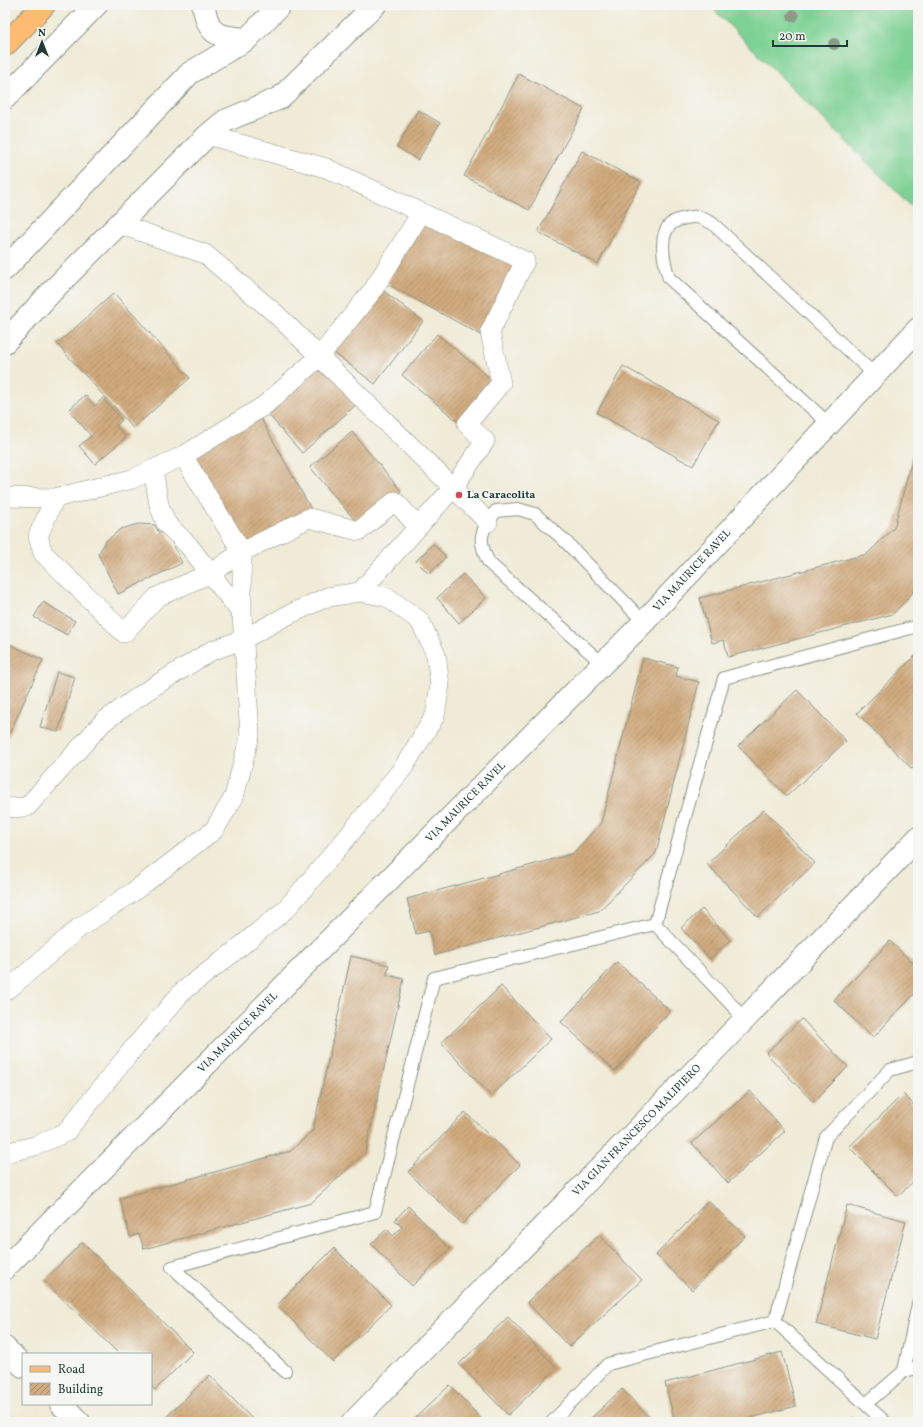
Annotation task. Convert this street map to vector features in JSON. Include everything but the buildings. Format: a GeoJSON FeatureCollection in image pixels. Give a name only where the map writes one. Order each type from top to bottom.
{"type":"FeatureCollection","features":[{"type":"Feature","properties":{"kind":"main road"},"geometry":{"type":"LineString","coordinates":[[5,45],[44,5]]}},
{"type":"Feature","properties":{"kind":"street"},"geometry":{"type":"LineString","coordinates":[[5,98],[96,5]]}},
{"type":"Feature","properties":{"kind":"street"},"geometry":{"type":"LineString","coordinates":[[203,5],[211,31],[221,36],[247,39]]}},
{"type":"Feature","properties":{"kind":"street"},"geometry":{"type":"LineString","coordinates":[[5,269],[190,74],[247,39],[280,5]]}},
{"type":"Feature","properties":{"kind":"street"},"geometry":{"type":"LineString","coordinates":[[5,342],[55,288],[208,134],[225,121],[280,98],[375,5]]}},
{"type":"Feature","properties":{"kind":"street"},"geometry":{"type":"LineString","coordinates":[[208,134],[326,168],[525,261],[490,332],[501,383],[466,424],[485,441],[453,488],[360,592]]}},
{"type":"Feature","properties":{"kind":"street"},"geometry":{"type":"LineString","coordinates":[[5,497],[55,498],[132,479],[183,456],[265,405],[319,357],[373,290],[421,212]]}},
{"type":"Feature","properties":{"kind":"street"},"geometry":{"type":"LineString","coordinates":[[119,224],[206,254],[276,314],[488,522]]}},
{"type":"Feature","properties":{"kind":"street","name":"VIA MAURICE RAVEL"},"geometry":{"type":"LineString","coordinates":[[5,1268],[644,622],[918,329]]}},
{"type":"Feature","properties":{"kind":"street"},"geometry":{"type":"LineString","coordinates":[[5,990],[11,987],[79,928],[133,892],[214,830],[234,798],[250,735],[242,614],[242,552],[183,456]]}},
{"type":"Feature","properties":{"kind":"street"},"geometry":{"type":"LineString","coordinates":[[153,469],[159,505],[166,523],[189,546],[242,614]]}},
{"type":"Feature","properties":{"kind":"street"},"geometry":{"type":"LineString","coordinates":[[55,498],[38,536],[43,553],[124,633],[157,597],[211,574],[242,552],[309,518],[359,531],[395,501],[418,527]]}},
{"type":"Feature","properties":{"kind":"street"},"geometry":{"type":"LineString","coordinates":[[5,808],[27,807],[103,722],[145,692],[211,652],[244,639],[286,616],[327,597],[360,592],[387,597],[420,620],[436,655],[440,685],[435,716],[403,768],[345,840],[286,909],[230,956],[183,991],[127,1055],[66,1132],[35,1146],[5,1153]]}},
{"type":"Feature","properties":{"kind":"street","name":"VIA GIAN FRANCESCO MALIPIERO"},"geometry":{"type":"LineString","coordinates":[[353,1422],[745,1019],[918,838]]}},
{"type":"Feature","properties":{"kind":"street"},"geometry":{"type":"LineString","coordinates":[[5,1348],[22,1365]]}},
{"type":"Feature","properties":{"kind":"street"},"geometry":{"type":"LineString","coordinates":[[62,1405],[79,1422]]}},
{"type":"Feature","properties":{"kind":"lane"},"geometry":{"type":"LineString","coordinates":[[829,424],[670,278],[664,263],[663,246],[666,229],[677,220],[695,216],[712,223],[875,375]]}},
{"type":"Feature","properties":{"kind":"lane"},"geometry":{"type":"LineString","coordinates":[[602,663],[489,563],[482,548],[481,536],[488,522],[496,511],[518,509],[535,514],[564,540],[644,622]]}},
{"type":"Feature","properties":{"kind":"lane"},"geometry":{"type":"LineString","coordinates":[[655,924],[724,678],[918,626]]}},
{"type":"Feature","properties":{"kind":"lane"},"geometry":{"type":"LineString","coordinates":[[655,924],[745,1019]]}},
{"type":"Feature","properties":{"kind":"lane"},"geometry":{"type":"LineString","coordinates":[[285,1371],[172,1267],[375,1212],[434,978],[655,924]]}},
{"type":"Feature","properties":{"kind":"lane"},"geometry":{"type":"LineString","coordinates":[[775,1321],[826,1137],[890,1070],[918,1062]]}},
{"type":"Feature","properties":{"kind":"lane"},"geometry":{"type":"LineString","coordinates":[[904,1371],[918,1304]]}},
{"type":"Feature","properties":{"kind":"lane"},"geometry":{"type":"LineString","coordinates":[[775,1321],[885,1422]]}},
{"type":"Feature","properties":{"kind":"lane"},"geometry":{"type":"LineString","coordinates":[[552,1422],[608,1364],[775,1321]]}},
{"type":"Feature","properties":{"kind":"lane"},"geometry":{"type":"LineString","coordinates":[[866,1404],[904,1371],[918,1368]]}},
{"type":"Feature","properties":{"kind":"green space"},"geometry":{"type":"Polygon","coordinates":[[[709,5],[918,5],[918,213],[709,5]]]}},
{"type":"Feature","properties":{"kind":"place","name":"La Caracolita"},"geometry":{"type":"Point","coordinates":[459,495]}}]}
